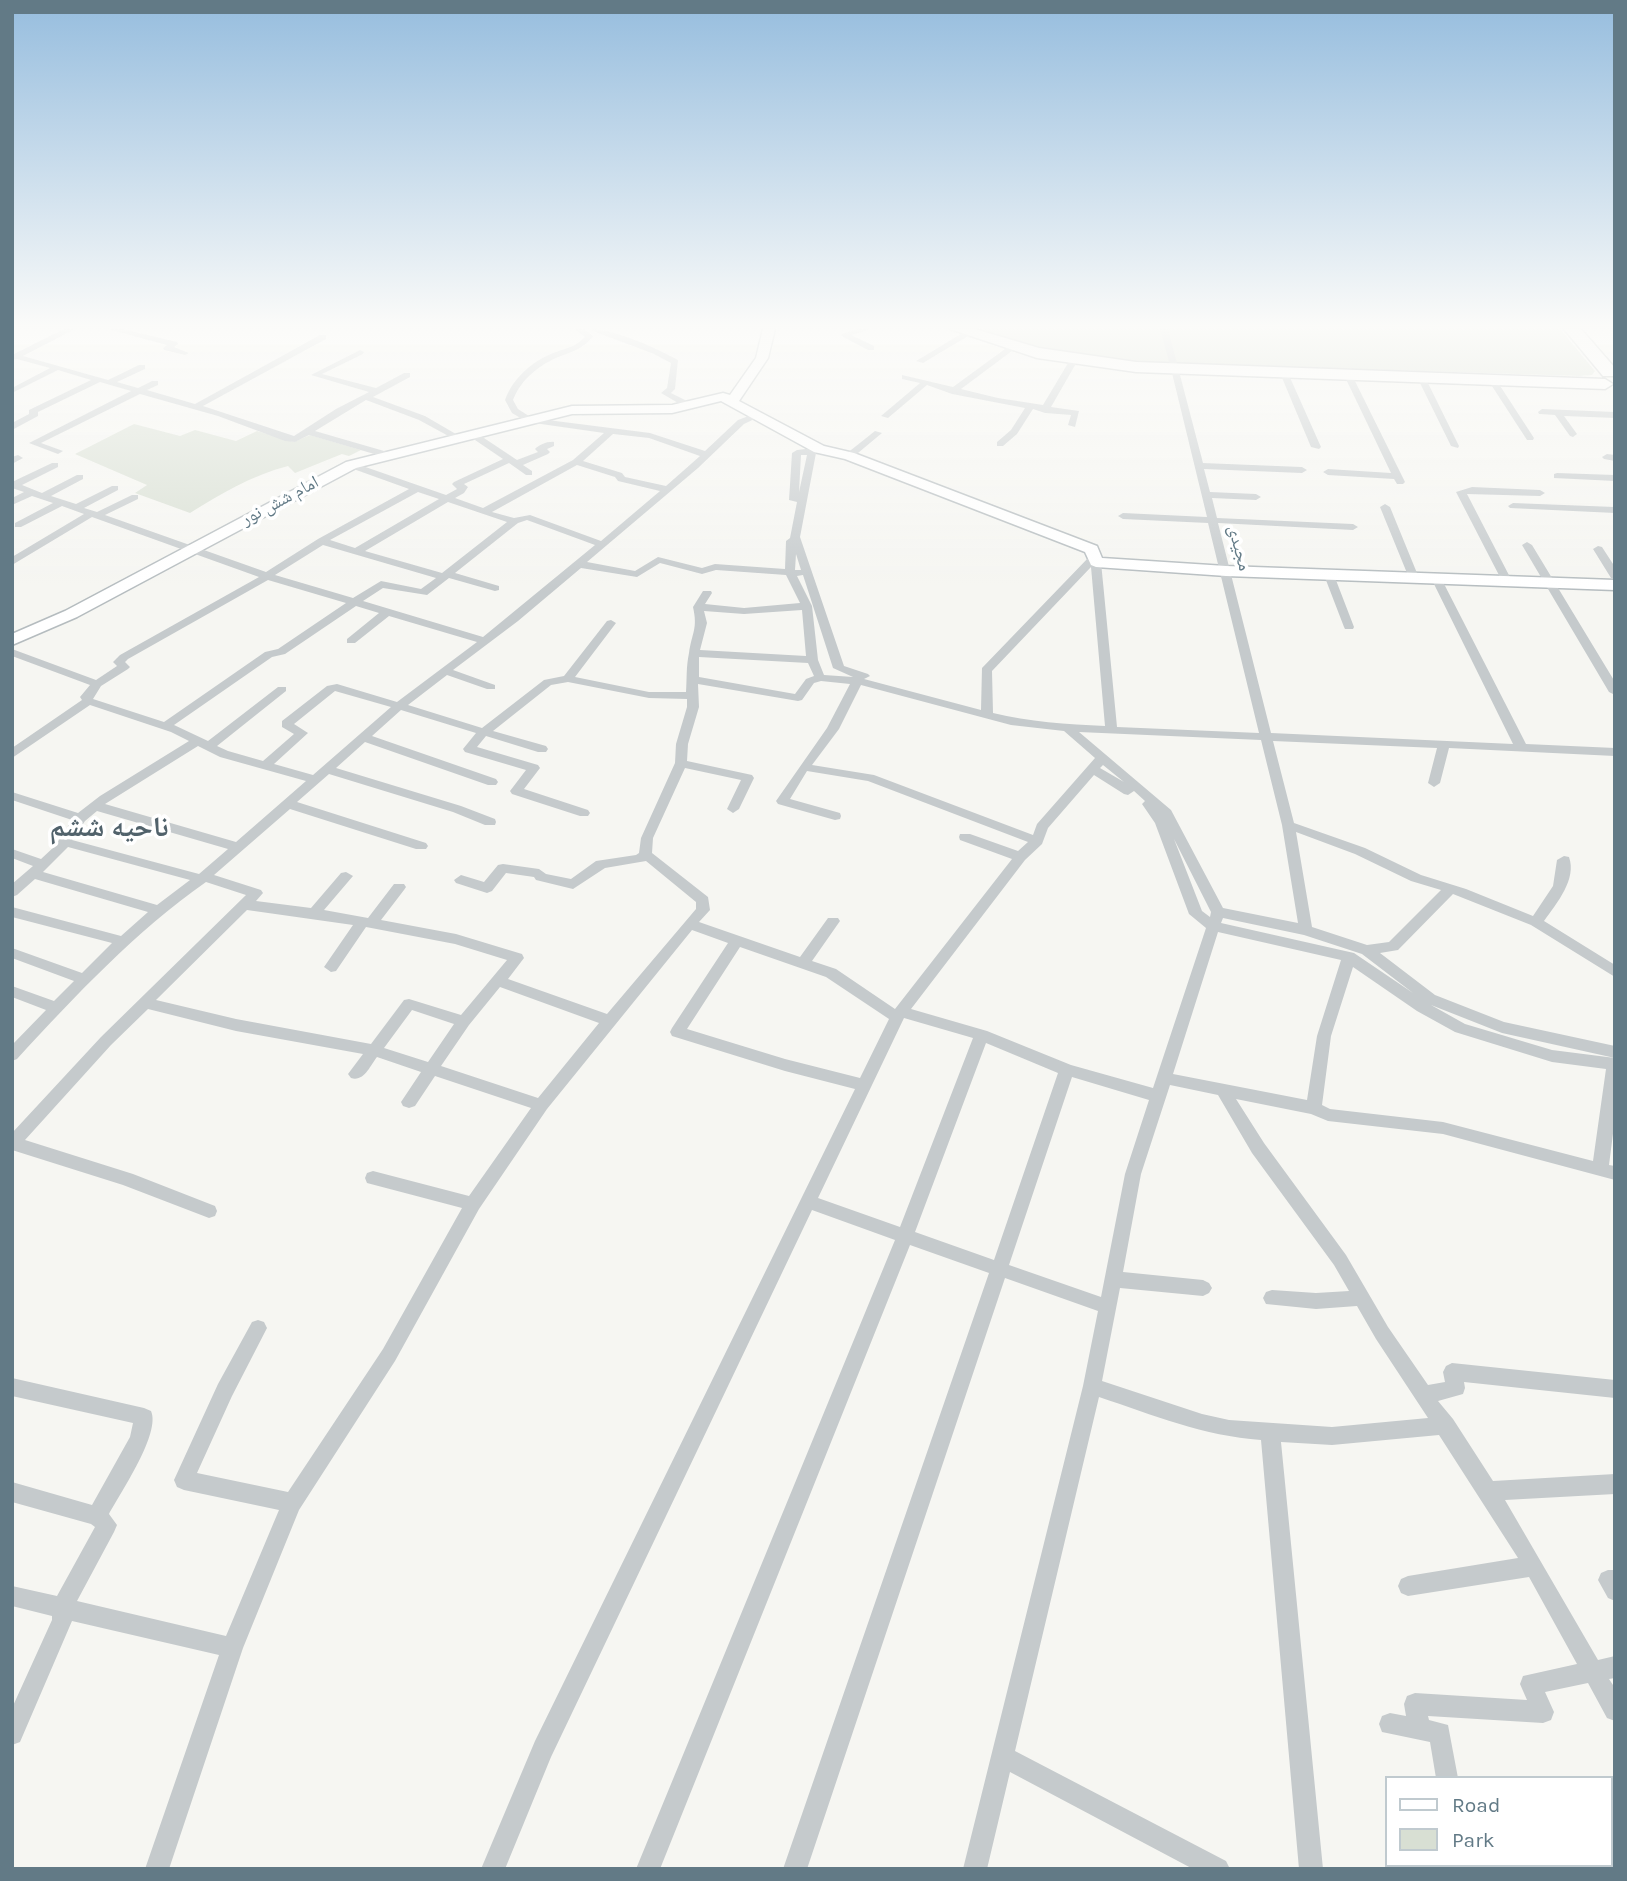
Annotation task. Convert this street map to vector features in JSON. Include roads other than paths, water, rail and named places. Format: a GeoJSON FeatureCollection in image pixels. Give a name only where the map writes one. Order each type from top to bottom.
{"type":"FeatureCollection","features":[{"type":"Feature","properties":{"kind":"street"},"geometry":{"type":"LineString","coordinates":[[12,427],[30,417]]}},
{"type":"Feature","properties":{"kind":"street"},"geometry":{"type":"LineString","coordinates":[[58,451],[33,443],[86,417]]}},
{"type":"Feature","properties":{"kind":"street"},"geometry":{"type":"LineString","coordinates":[[224,417],[295,439],[333,417]]}},
{"type":"Feature","properties":{"kind":"street"},"geometry":{"type":"LineString","coordinates":[[419,417],[457,437]]}},
{"type":"Feature","properties":{"kind":"street"},"geometry":{"type":"LineString","coordinates":[[525,417],[530,420],[650,436],[707,455]]}},
{"type":"Feature","properties":{"kind":"street","name":"امام شش نور"},"geometry":{"type":"LineString","coordinates":[[12,639],[71,614],[351,465],[544,417]]}},
{"type":"Feature","properties":{"kind":"street"},"geometry":{"type":"LineString","coordinates":[[13,1053],[84,979],[399,706],[485,641],[578,564],[707,455],[741,422],[754,417]]}},
{"type":"Feature","properties":{"kind":"street"},"geometry":{"type":"LineString","coordinates":[[762,417],[815,450]]}},
{"type":"Feature","properties":{"kind":"street"},"geometry":{"type":"LineString","coordinates":[[1000,444],[1014,432],[1024,417]]}},
{"type":"Feature","properties":{"kind":"street"},"geometry":{"type":"LineString","coordinates":[[1072,425],[1075,417]]}},
{"type":"Feature","properties":{"kind":"street","name":"مجیدی"},"geometry":{"type":"LineString","coordinates":[[1187,417],[1288,825],[1307,930]]}},
{"type":"Feature","properties":{"kind":"street"},"geometry":{"type":"LineString","coordinates":[[1302,417],[1315,447]]}},
{"type":"Feature","properties":{"kind":"street"},"geometry":{"type":"LineString","coordinates":[[1328,472],[1398,479],[1368,417]]}},
{"type":"Feature","properties":{"kind":"street"},"geometry":{"type":"LineString","coordinates":[[1441,417],[1455,446]]}},
{"type":"Feature","properties":{"kind":"street"},"geometry":{"type":"LineString","coordinates":[[1516,417],[1530,438]]}},
{"type":"Feature","properties":{"kind":"street"},"geometry":{"type":"LineString","coordinates":[[1561,417],[1573,434]]}},
{"type":"Feature","properties":{"kind":"street"},"geometry":{"type":"LineString","coordinates":[[308,432],[388,455]]}},
{"type":"Feature","properties":{"kind":"street"},"geometry":{"type":"LineString","coordinates":[[484,512],[576,462],[610,432]]}},
{"type":"Feature","properties":{"kind":"street"},"geometry":{"type":"LineString","coordinates":[[849,456],[878,433]]}},
{"type":"Feature","properties":{"kind":"street"},"geometry":{"type":"LineString","coordinates":[[475,436],[529,473]]}},
{"type":"Feature","properties":{"kind":"street"},"geometry":{"type":"LineString","coordinates":[[355,552],[461,491],[463,487],[457,484],[545,452],[540,449],[551,444]]}},
{"type":"Feature","properties":{"kind":"street"},"geometry":{"type":"LineString","coordinates":[[815,450],[795,537],[839,667],[859,678],[1041,725]]}},
{"type":"Feature","properties":{"kind":"street"},"geometry":{"type":"LineString","coordinates":[[820,678],[811,660],[807,606],[790,573],[797,453],[815,450],[849,456],[1092,549],[1111,730]]}},
{"type":"Feature","properties":{"kind":"street"},"geometry":{"type":"LineString","coordinates":[[576,462],[619,475],[621,479],[666,489]]}},
{"type":"Feature","properties":{"kind":"street"},"geometry":{"type":"LineString","coordinates":[[13,485],[55,465]]}},
{"type":"Feature","properties":{"kind":"street"},"geometry":{"type":"LineString","coordinates":[[351,465],[515,521]]}},
{"type":"Feature","properties":{"kind":"street"},"geometry":{"type":"LineString","coordinates":[[1199,466],[1302,470]]}},
{"type":"Feature","properties":{"kind":"street"},"geometry":{"type":"LineString","coordinates":[[1557,476],[1615,478]]}},
{"type":"Feature","properties":{"kind":"street"},"geometry":{"type":"LineString","coordinates":[[43,496],[80,477]]}},
{"type":"Feature","properties":{"kind":"street"},"geometry":{"type":"LineString","coordinates":[[13,485],[269,577],[485,641]]}},
{"type":"Feature","properties":{"kind":"street"},"geometry":{"type":"LineString","coordinates":[[78,507],[115,488]]}},
{"type":"Feature","properties":{"kind":"street"},"geometry":{"type":"LineString","coordinates":[[88,701],[88,693],[97,684],[124,667],[119,662],[124,657],[269,577],[322,541],[416,489]]}},
{"type":"Feature","properties":{"kind":"street"},"geometry":{"type":"LineString","coordinates":[[1507,581],[1461,492],[1472,490],[1540,493]]}},
{"type":"Feature","properties":{"kind":"street"},"geometry":{"type":"LineString","coordinates":[[12,502],[32,492]]}},
{"type":"Feature","properties":{"kind":"street"},"geometry":{"type":"LineString","coordinates":[[1207,495],[1256,497]]}},
{"type":"Feature","properties":{"kind":"street"},"geometry":{"type":"LineString","coordinates":[[12,562],[95,514],[135,497]]}},
{"type":"Feature","properties":{"kind":"street"},"geometry":{"type":"LineString","coordinates":[[18,525],[62,502]]}},
{"type":"Feature","properties":{"kind":"street"},"geometry":{"type":"LineString","coordinates":[[1513,506],[1615,510]]}},
{"type":"Feature","properties":{"kind":"street"},"geometry":{"type":"LineString","coordinates":[[1385,508],[1414,578]]}},
{"type":"Feature","properties":{"kind":"street"},"geometry":{"type":"LineString","coordinates":[[1123,516],[1353,527]]}},
{"type":"Feature","properties":{"kind":"street"},"geometry":{"type":"LineString","coordinates":[[165,726],[269,654],[281,652],[381,584],[423,593],[515,521],[527,517],[601,544]]}},
{"type":"Feature","properties":{"kind":"street"},"geometry":{"type":"LineString","coordinates":[[322,541],[443,577],[449,575],[495,588]]}},
{"type":"Feature","properties":{"kind":"street"},"geometry":{"type":"LineString","coordinates":[[1527,545],[1615,692]]}},
{"type":"Feature","properties":{"kind":"street"},"geometry":{"type":"LineString","coordinates":[[12,548],[29,554]]}},
{"type":"Feature","properties":{"kind":"street"},"geometry":{"type":"LineString","coordinates":[[1598,549],[1615,576]]}},
{"type":"Feature","properties":{"kind":"street"},"geometry":{"type":"LineString","coordinates":[[578,564],[637,573],[658,560],[702,571],[715,567],[805,573]]}},
{"type":"Feature","properties":{"kind":"street"},"geometry":{"type":"LineString","coordinates":[[987,712],[986,670],[1095,561],[1226,571],[1615,585]]}},
{"type":"Feature","properties":{"kind":"street"},"geometry":{"type":"LineString","coordinates":[[1329,575],[1349,627]]}},
{"type":"Feature","properties":{"kind":"street"},"geometry":{"type":"LineString","coordinates":[[1436,578],[1521,747]]}},
{"type":"Feature","properties":{"kind":"street"},"geometry":{"type":"LineString","coordinates":[[461,880],[487,888],[503,868],[539,873],[541,877],[573,884],[601,864],[640,859],[645,854],[647,838],[681,764],[682,744],[694,707],[691,679],[702,623],[698,607],[707,593]]}},
{"type":"Feature","properties":{"kind":"street"},"geometry":{"type":"LineString","coordinates":[[698,607],[744,611],[807,606]]}},
{"type":"Feature","properties":{"kind":"street"},"geometry":{"type":"LineString","coordinates":[[351,641],[387,612]]}},
{"type":"Feature","properties":{"kind":"street"},"geometry":{"type":"LineString","coordinates":[[568,679],[611,623]]}},
{"type":"Feature","properties":{"kind":"street"},"geometry":{"type":"LineString","coordinates":[[12,652],[97,684]]}},
{"type":"Feature","properties":{"kind":"street"},"geometry":{"type":"LineString","coordinates":[[694,653],[811,660]]}},
{"type":"Feature","properties":{"kind":"street"},"geometry":{"type":"LineString","coordinates":[[445,671],[491,687]]}},
{"type":"Feature","properties":{"kind":"street"},"geometry":{"type":"LineString","coordinates":[[691,679],[798,698],[810,681],[820,678],[859,678]]}},
{"type":"Feature","properties":{"kind":"street"},"geometry":{"type":"LineString","coordinates":[[835,816],[782,801],[832,729],[859,678]]}},
{"type":"Feature","properties":{"kind":"street"},"geometry":{"type":"LineString","coordinates":[[584,813],[516,792],[534,768],[470,749],[484,732],[513,708],[529,700],[548,682],[568,679],[649,695],[692,696]]}},
{"type":"Feature","properties":{"kind":"street"},"geometry":{"type":"LineString","coordinates":[[264,767],[302,733],[288,728],[286,724],[331,688],[337,687],[542,749]]}},
{"type":"Feature","properties":{"kind":"street"},"geometry":{"type":"LineString","coordinates":[[12,892],[64,842],[80,818],[96,806],[203,744],[282,690]]}},
{"type":"Feature","properties":{"kind":"street"},"geometry":{"type":"LineString","coordinates":[[88,701],[165,726],[264,767],[316,780]]}},
{"type":"Feature","properties":{"kind":"street"},"geometry":{"type":"LineString","coordinates":[[12,754],[88,701]]}},
{"type":"Feature","properties":{"kind":"street"},"geometry":{"type":"LineString","coordinates":[[987,712],[1005,721],[1067,728],[1615,752]]}},
{"type":"Feature","properties":{"kind":"street"},"geometry":{"type":"LineString","coordinates":[[1067,728],[1097,764],[1148,804],[1161,822],[1196,914],[1349,957],[1422,1007],[1460,1028],[1552,1056],[1615,1064],[1607,1171],[1443,1128],[1337,1116],[1314,1108],[1164,1078]]}},
{"type":"Feature","properties":{"kind":"street"},"geometry":{"type":"LineString","coordinates":[[365,738],[492,782]]}},
{"type":"Feature","properties":{"kind":"street"},"geometry":{"type":"LineString","coordinates":[[1434,783],[1444,744]]}},
{"type":"Feature","properties":{"kind":"street"},"geometry":{"type":"LineString","coordinates":[[681,764],[748,778],[733,809]]}},
{"type":"Feature","properties":{"kind":"street"},"geometry":{"type":"LineString","coordinates":[[493,1869],[543,1749],[899,1014],[1020,858],[1037,841],[1042,827],[1097,764]]}},
{"type":"Feature","properties":{"kind":"street"},"geometry":{"type":"LineString","coordinates":[[975,1869],[1092,1386],[1105,1306],[1133,1174],[1215,919],[1167,813],[1097,764]]}},
{"type":"Feature","properties":{"kind":"street"},"geometry":{"type":"LineString","coordinates":[[804,767],[870,778],[1037,841]]}},
{"type":"Feature","properties":{"kind":"street"},"geometry":{"type":"LineString","coordinates":[[327,769],[457,809],[490,822]]}},
{"type":"Feature","properties":{"kind":"street"},"geometry":{"type":"LineString","coordinates":[[12,796],[80,818]]}},
{"type":"Feature","properties":{"kind":"street"},"geometry":{"type":"LineString","coordinates":[[288,804],[421,846]]}},
{"type":"Feature","properties":{"kind":"street"},"geometry":{"type":"LineString","coordinates":[[96,806],[239,847]]}},
{"type":"Feature","properties":{"kind":"street"},"geometry":{"type":"LineString","coordinates":[[1288,825],[1360,850],[1416,878],[1536,922],[1615,972]]}},
{"type":"Feature","properties":{"kind":"street"},"geometry":{"type":"LineString","coordinates":[[965,837],[1020,858]]}},
{"type":"Feature","properties":{"kind":"street"},"geometry":{"type":"LineString","coordinates":[[64,842],[256,893],[247,905],[106,1041],[13,1141],[127,1179],[209,1211]]}},
{"type":"Feature","properties":{"kind":"street"},"geometry":{"type":"LineString","coordinates":[[12,853],[38,869],[161,911]]}},
{"type":"Feature","properties":{"kind":"street"},"geometry":{"type":"LineString","coordinates":[[157,1869],[232,1648],[292,1503],[389,1355],[472,1204],[541,1105],[703,910],[702,900],[645,854]]}},
{"type":"Feature","properties":{"kind":"street"},"geometry":{"type":"LineString","coordinates":[[1536,922],[1559,889],[1565,872],[1564,860]]}},
{"type":"Feature","properties":{"kind":"street"},"geometry":{"type":"LineString","coordinates":[[314,913],[346,876]]}},
{"type":"Feature","properties":{"kind":"street"},"geometry":{"type":"LineString","coordinates":[[331,967],[399,887]]}},
{"type":"Feature","properties":{"kind":"street"},"geometry":{"type":"LineString","coordinates":[[1367,950],[1393,946],[1450,889]]}},
{"type":"Feature","properties":{"kind":"street"},"geometry":{"type":"LineString","coordinates":[[247,905],[314,913],[456,939],[517,958],[464,1021],[409,1102]]}},
{"type":"Feature","properties":{"kind":"street"},"geometry":{"type":"LineString","coordinates":[[12,912],[126,942]]}},
{"type":"Feature","properties":{"kind":"street"},"geometry":{"type":"LineString","coordinates":[[1215,919],[1307,930],[1367,950],[1430,999],[1502,1027],[1615,1052]]}},
{"type":"Feature","properties":{"kind":"street"},"geometry":{"type":"LineString","coordinates":[[804,962],[833,921]]}},
{"type":"Feature","properties":{"kind":"street"},"geometry":{"type":"LineString","coordinates":[[689,924],[831,973],[899,1014],[982,1035],[1068,1070],[1158,1096]]}},
{"type":"Feature","properties":{"kind":"street"},"geometry":{"type":"LineString","coordinates":[[736,941],[677,1032],[785,1065],[864,1084]]}},
{"type":"Feature","properties":{"kind":"street"},"geometry":{"type":"LineString","coordinates":[[12,953],[84,979]]}},
{"type":"Feature","properties":{"kind":"street"},"geometry":{"type":"LineString","coordinates":[[1314,1108],[1324,1036],[1349,957]]}},
{"type":"Feature","properties":{"kind":"street"},"geometry":{"type":"LineString","coordinates":[[498,981],[609,1021]]}},
{"type":"Feature","properties":{"kind":"street"},"geometry":{"type":"LineString","coordinates":[[12,991],[56,1008]]}},
{"type":"Feature","properties":{"kind":"street"},"geometry":{"type":"LineString","coordinates":[[146,1003],[236,1025],[374,1050],[541,1105]]}},
{"type":"Feature","properties":{"kind":"street"},"geometry":{"type":"LineString","coordinates":[[356,1074],[409,1004],[464,1021]]}},
{"type":"Feature","properties":{"kind":"street"},"geometry":{"type":"LineString","coordinates":[[648,1869],[905,1235],[982,1035]]}},
{"type":"Feature","properties":{"kind":"street"},"geometry":{"type":"LineString","coordinates":[[795,1869],[1068,1070]]}},
{"type":"Feature","properties":{"kind":"street"},"geometry":{"type":"LineString","coordinates":[[1223,1090],[1258,1148],[1340,1260],[1382,1333],[1447,1425],[1535,1566],[1605,1670],[1615,1710]]}},
{"type":"Feature","properties":{"kind":"street"},"geometry":{"type":"LineString","coordinates":[[373,1178],[472,1204]]}},
{"type":"Feature","properties":{"kind":"street"},"geometry":{"type":"LineString","coordinates":[[808,1202],[1105,1306]]}},
{"type":"Feature","properties":{"kind":"street"},"geometry":{"type":"LineString","coordinates":[[1111,1279],[1203,1288]]}},
{"type":"Feature","properties":{"kind":"street"},"geometry":{"type":"LineString","coordinates":[[1272,1298],[1316,1301],[1363,1298]]}},
{"type":"Feature","properties":{"kind":"street"},"geometry":{"type":"LineString","coordinates":[[258,1328],[225,1390],[184,1480],[292,1503]]}},
{"type":"Feature","properties":{"kind":"street"},"geometry":{"type":"LineString","coordinates":[[1424,1395],[1456,1388],[1452,1372],[1615,1389]]}},
{"type":"Feature","properties":{"kind":"street"},"geometry":{"type":"LineString","coordinates":[[1092,1386],[1202,1423],[1230,1429],[1332,1436],[1447,1425]]}},
{"type":"Feature","properties":{"kind":"street"},"geometry":{"type":"LineString","coordinates":[[12,1387],[144,1418],[139,1439],[97,1516]]}},
{"type":"Feature","properties":{"kind":"street"},"geometry":{"type":"LineString","coordinates":[[1270,1430],[1311,1869]]}},
{"type":"Feature","properties":{"kind":"street"},"geometry":{"type":"LineString","coordinates":[[1488,1491],[1615,1484]]}},
{"type":"Feature","properties":{"kind":"street"},"geometry":{"type":"LineString","coordinates":[[12,1492],[97,1516],[107,1525],[62,1608],[62,1621],[12,1734]]}},
{"type":"Feature","properties":{"kind":"street"},"geometry":{"type":"LineString","coordinates":[[1408,1586],[1535,1566]]}},
{"type":"Feature","properties":{"kind":"street"},"geometry":{"type":"LineString","coordinates":[[1615,1580],[1608,1580],[1615,1591]]}},
{"type":"Feature","properties":{"kind":"street"},"geometry":{"type":"LineString","coordinates":[[12,1596],[232,1648]]}},
{"type":"Feature","properties":{"kind":"street"},"geometry":{"type":"LineString","coordinates":[[1420,1729],[1416,1704],[1543,1712],[1531,1684],[1605,1670]]}},
{"type":"Feature","properties":{"kind":"street"},"geometry":{"type":"LineString","coordinates":[[1390,1724],[1440,1733],[1447,1776]]}},
{"type":"Feature","properties":{"kind":"street"},"geometry":{"type":"LineString","coordinates":[[1003,1757],[1218,1869]]}},
{"type":"Feature","properties":{"kind":"district","name":"ناحیه ششم"},"geometry":{"type":"Point","coordinates":[109,828]}}]}
